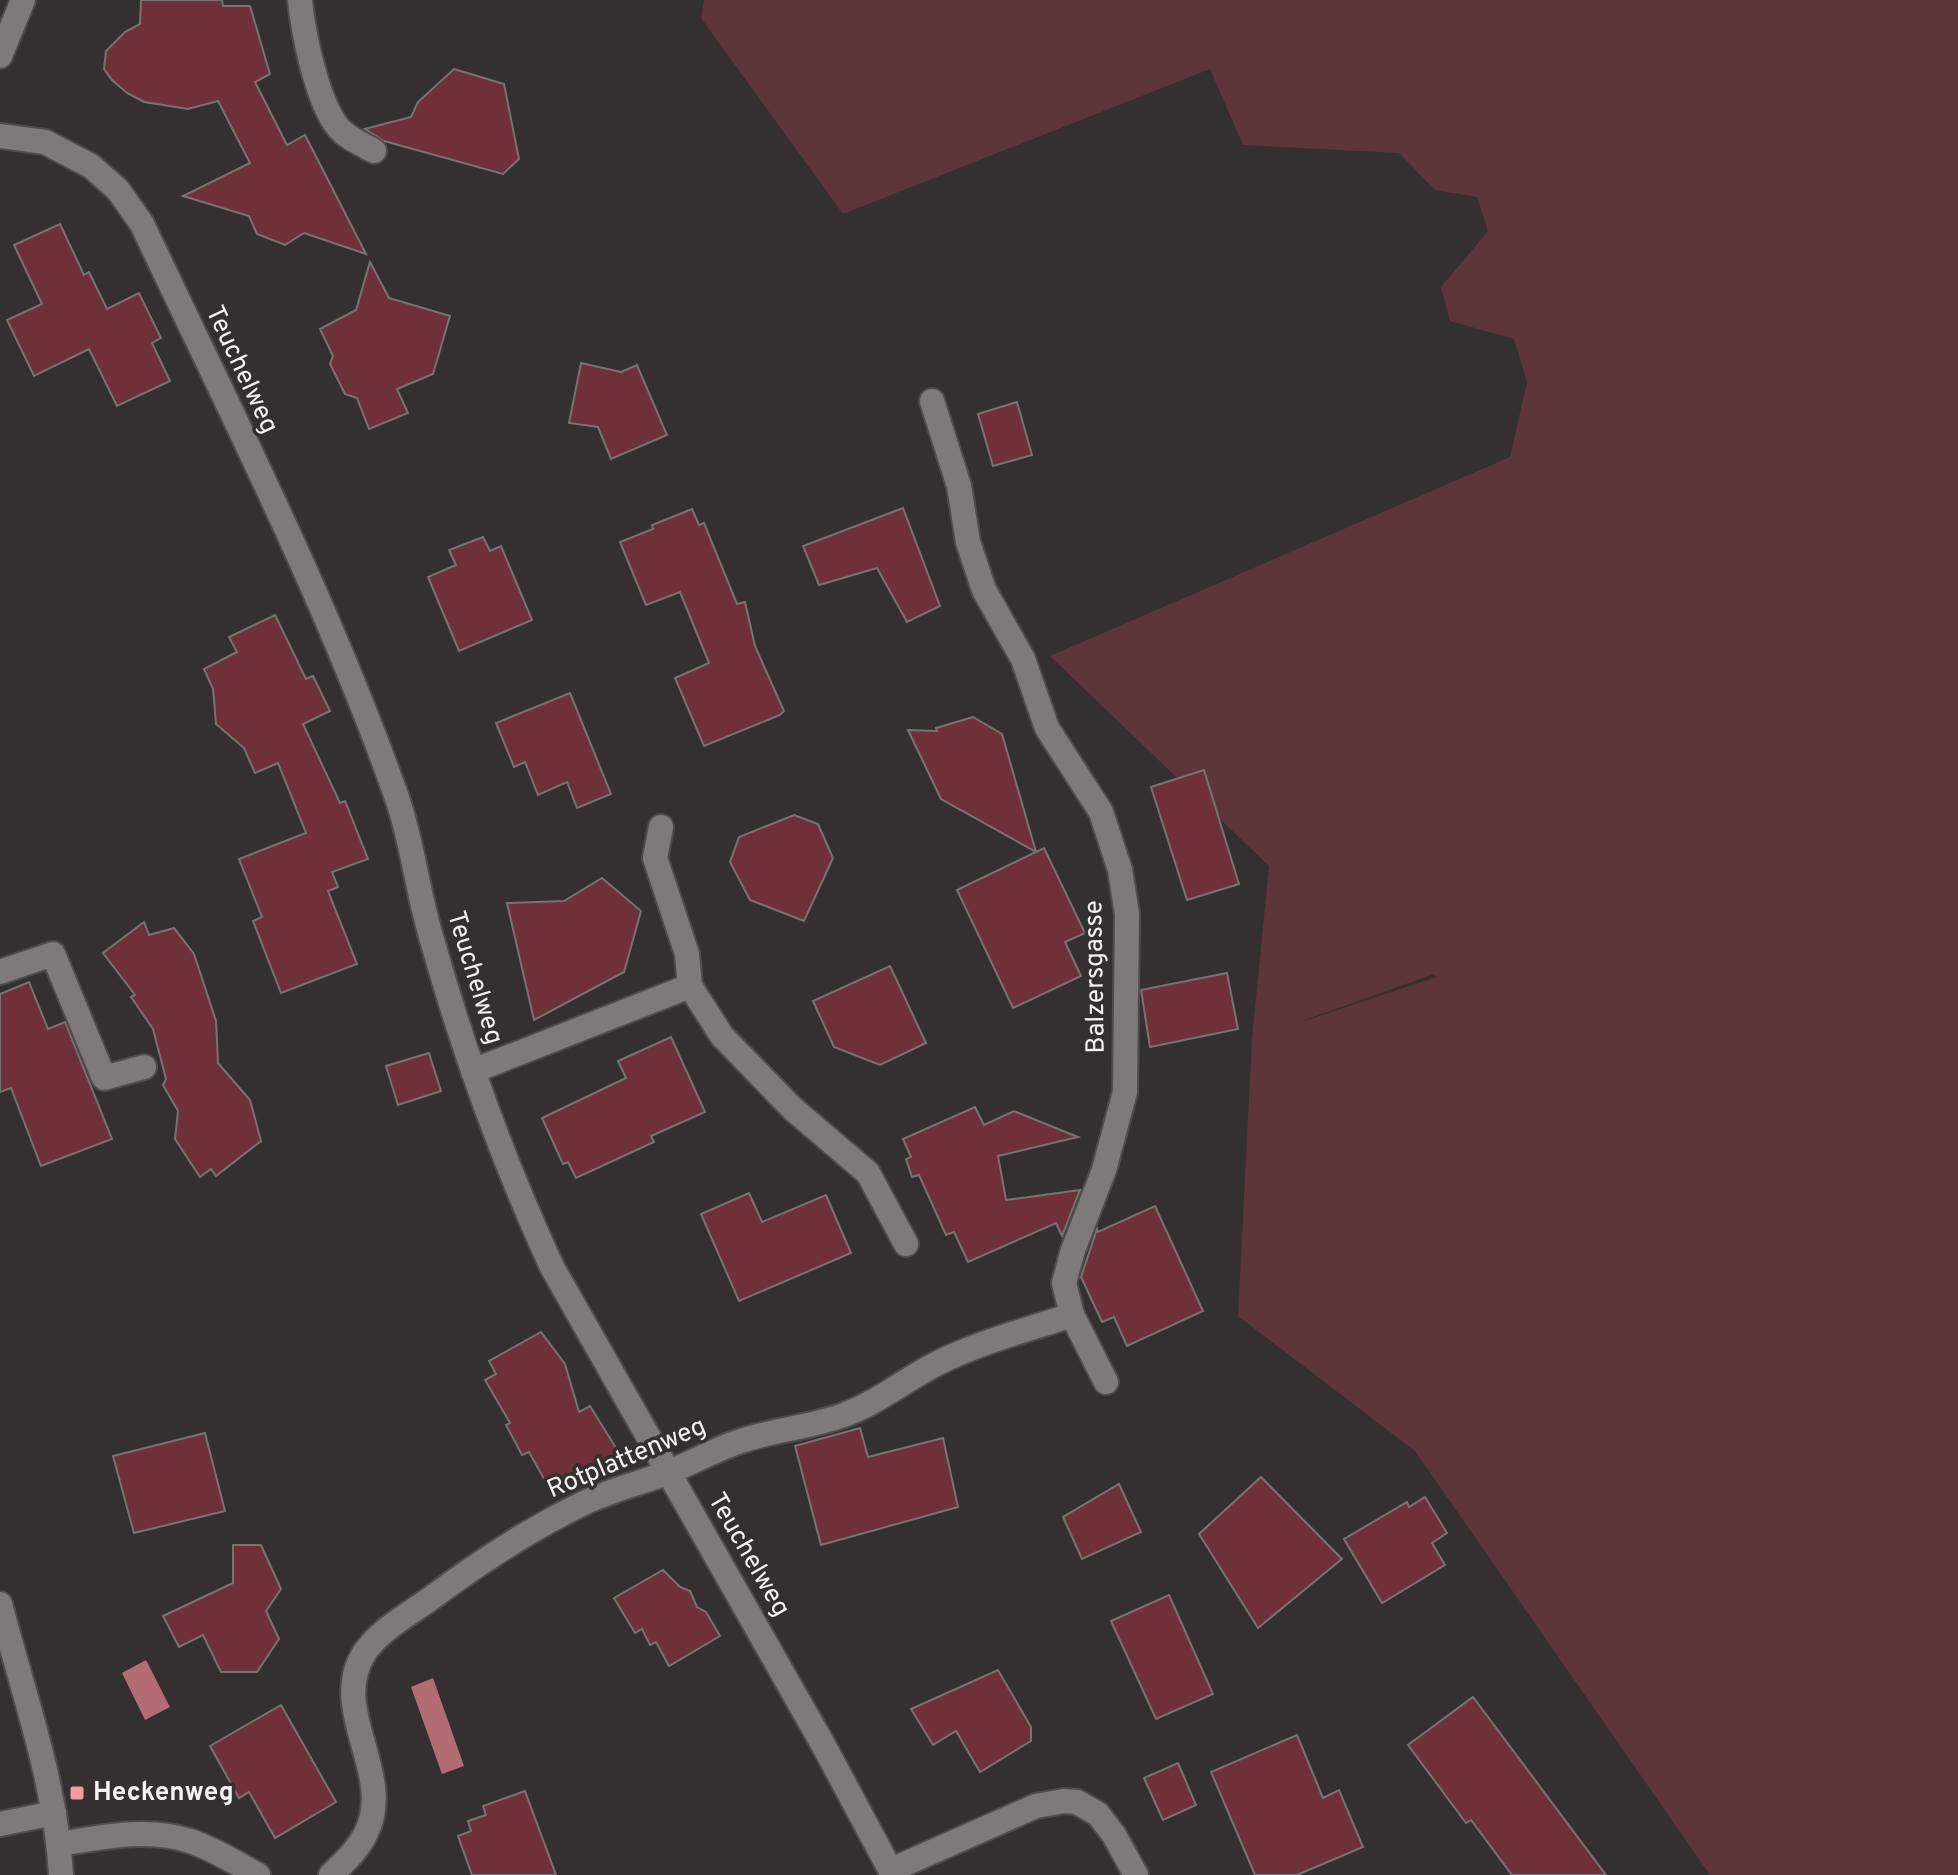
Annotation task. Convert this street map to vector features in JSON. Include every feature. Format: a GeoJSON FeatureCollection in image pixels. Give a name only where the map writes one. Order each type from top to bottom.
{"type":"FeatureCollection","features":[{"type":"Feature","properties":{"kind":"street"},"geometry":{"type":"LineString","coordinates":[[0,56],[23,0]]}},
{"type":"Feature","properties":{"kind":"street"},"geometry":{"type":"LineString","coordinates":[[300,0],[304,34],[319,88],[337,126],[374,151]]}},
{"type":"Feature","properties":{"kind":"street","name":"Teuchelweg"},"geometry":{"type":"LineString","coordinates":[[0,136],[45,142],[91,166],[118,190],[142,224],[334,633],[398,801],[430,933],[473,1071],[517,1192],[552,1267],[892,1872]]}},
{"type":"Feature","properties":{"kind":"street","name":"Balzersgasse"},"geometry":{"type":"LineString","coordinates":[[932,401],[959,486],[968,542],[984,590],[1023,659],[1047,728],[1101,812],[1120,870],[1127,914],[1125,1092],[1104,1170],[1073,1250],[1064,1283],[1072,1315],[1106,1382]]}},
{"type":"Feature","properties":{"kind":"street"},"geometry":{"type":"LineString","coordinates":[[661,827],[655,858],[687,954],[690,986],[722,1036],[793,1109],[868,1173],[906,1244]]}},
{"type":"Feature","properties":{"kind":"street"},"geometry":{"type":"LineString","coordinates":[[0,972],[53,954],[104,1078],[144,1067]]}},
{"type":"Feature","properties":{"kind":"street"},"geometry":{"type":"LineString","coordinates":[[473,1071],[690,986]]}},
{"type":"Feature","properties":{"kind":"street","name":"Rotplattenweg"},"geometry":{"type":"LineString","coordinates":[[331,1875],[366,1834],[373,1814],[373,1782],[353,1692],[359,1663],[366,1650],[392,1627],[512,1542],[585,1502],[668,1473],[736,1443],[839,1417],[875,1402],[935,1364],[983,1344],[1072,1315]]}},
{"type":"Feature","properties":{"kind":"street"},"geometry":{"type":"LineString","coordinates":[[0,1604],[54,1813],[61,1875]]}},
{"type":"Feature","properties":{"kind":"street"},"geometry":{"type":"LineString","coordinates":[[892,1872],[1036,1806],[1064,1801],[1077,1802],[1098,1814],[1114,1835],[1136,1875]]}},
{"type":"Feature","properties":{"kind":"street"},"geometry":{"type":"LineString","coordinates":[[0,1824],[54,1813]]}},
{"type":"Feature","properties":{"kind":"street"},"geometry":{"type":"LineString","coordinates":[[59,1844],[126,1834],[157,1834],[189,1841],[258,1875]]}},
{"type":"Feature","properties":{"kind":"shaded area"},"geometry":{"type":"Polygon","coordinates":[[[704,0],[1958,0],[1958,1875],[1710,1875],[1415,1451],[1238,1316],[1252,1038],[1269,866],[1050,656],[1510,457],[1527,382],[1514,339],[1450,321],[1441,287],[1488,231],[1477,197],[1435,190],[1399,153],[1243,145],[1210,69],[843,214],[701,18],[704,0]],[[1434,974],[1304,1021],[1437,977],[1434,974]]]}},
{"type":"Feature","properties":{"kind":"shaded area"},"geometry":{"type":"Polygon","coordinates":[[[146,1660],[170,1707],[145,1720],[122,1673],[146,1660]]]}},
{"type":"Feature","properties":{"kind":"shaded area"},"geometry":{"type":"Polygon","coordinates":[[[433,1678],[464,1766],[442,1774],[411,1687],[433,1678]]]}},
{"type":"Feature","properties":{"kind":"building"},"geometry":{"type":"Polygon","coordinates":[[[141,0],[222,0],[223,6],[250,6],[270,74],[255,82],[287,145],[305,135],[366,254],[304,233],[285,245],[257,234],[249,216],[183,196],[250,163],[218,101],[188,109],[144,102],[127,93],[104,69],[106,51],[125,32],[140,24],[141,0]]]}},
{"type":"Feature","properties":{"kind":"building"},"geometry":{"type":"Polygon","coordinates":[[[454,69],[504,84],[519,159],[503,174],[384,141],[365,129],[411,117],[418,102],[454,69]]]}},
{"type":"Feature","properties":{"kind":"building"},"geometry":{"type":"Polygon","coordinates":[[[60,224],[84,275],[89,272],[107,309],[139,293],[161,338],[152,343],[170,381],[117,406],[89,349],[34,376],[7,320],[42,304],[14,245],[60,224]]]}},
{"type":"Feature","properties":{"kind":"building"},"geometry":{"type":"Polygon","coordinates":[[[370,262],[389,298],[450,316],[433,374],[397,389],[408,413],[369,429],[357,398],[345,394],[330,364],[333,356],[320,329],[356,310],[370,262]]]}},
{"type":"Feature","properties":{"kind":"building"},"geometry":{"type":"Polygon","coordinates":[[[581,363],[621,372],[637,365],[667,435],[611,459],[598,427],[569,423],[581,363]]]}},
{"type":"Feature","properties":{"kind":"building"},"geometry":{"type":"Polygon","coordinates":[[[1017,402],[1032,455],[993,466],[978,414],[1017,402]]]}},
{"type":"Feature","properties":{"kind":"building"},"geometry":{"type":"Polygon","coordinates":[[[903,508],[940,606],[907,622],[877,568],[819,585],[803,546],[903,508]]]}},
{"type":"Feature","properties":{"kind":"building"},"geometry":{"type":"Polygon","coordinates":[[[692,509],[699,525],[704,523],[737,604],[745,602],[755,646],[784,711],[704,746],[675,678],[709,663],[680,592],[646,605],[620,542],[692,509]]]}},
{"type":"Feature","properties":{"kind":"building"},"geometry":{"type":"Polygon","coordinates":[[[483,537],[490,551],[501,546],[532,620],[459,651],[428,577],[456,565],[449,550],[483,537]]]}},
{"type":"Feature","properties":{"kind":"building"},"geometry":{"type":"Polygon","coordinates":[[[275,615],[306,679],[313,676],[330,711],[303,724],[340,803],[345,801],[368,859],[332,872],[338,887],[328,891],[357,964],[281,993],[253,921],[262,917],[239,859],[306,833],[278,763],[255,773],[244,748],[216,724],[213,689],[204,669],[237,652],[229,637],[275,615]]]}},
{"type":"Feature","properties":{"kind":"building"},"geometry":{"type":"Polygon","coordinates":[[[570,693],[611,794],[577,808],[567,782],[538,795],[525,762],[514,767],[496,723],[570,693]]]}},
{"type":"Feature","properties":{"kind":"building"},"geometry":{"type":"Polygon","coordinates":[[[973,717],[1002,734],[1036,852],[941,799],[908,730],[937,731],[936,728],[973,717]]]}},
{"type":"Feature","properties":{"kind":"building"},"geometry":{"type":"Polygon","coordinates":[[[1204,770],[1239,884],[1187,900],[1151,787],[1204,770]]]}},
{"type":"Feature","properties":{"kind":"building"},"geometry":{"type":"Polygon","coordinates":[[[794,815],[818,824],[833,858],[804,921],[750,900],[730,862],[739,837],[794,815]]]}},
{"type":"Feature","properties":{"kind":"building"},"geometry":{"type":"Polygon","coordinates":[[[1044,848],[1085,933],[1065,942],[1081,976],[1013,1008],[957,890],[1044,848]]]}},
{"type":"Feature","properties":{"kind":"building"},"geometry":{"type":"Polygon","coordinates":[[[602,878],[641,911],[624,972],[534,1020],[507,903],[564,901],[602,878]]]}},
{"type":"Feature","properties":{"kind":"building"},"geometry":{"type":"Polygon","coordinates":[[[144,922],[149,935],[174,928],[194,954],[216,1021],[218,1063],[250,1100],[261,1141],[216,1176],[211,1169],[200,1177],[175,1139],[178,1111],[163,1085],[166,1079],[153,1029],[131,997],[135,995],[103,953],[144,922]]]}},
{"type":"Feature","properties":{"kind":"building"},"geometry":{"type":"Polygon","coordinates":[[[890,966],[926,1043],[880,1065],[834,1047],[813,1001],[890,966]]]}},
{"type":"Feature","properties":{"kind":"building"},"geometry":{"type":"Polygon","coordinates":[[[1227,973],[1238,1029],[1150,1047],[1141,990],[1227,973]]]}},
{"type":"Feature","properties":{"kind":"building"},"geometry":{"type":"Polygon","coordinates":[[[29,982],[48,1029],[65,1022],[112,1139],[41,1166],[11,1088],[0,1092],[0,994],[29,982]]]}},
{"type":"Feature","properties":{"kind":"building"},"geometry":{"type":"Polygon","coordinates":[[[671,1037],[705,1112],[651,1136],[654,1142],[576,1178],[568,1162],[563,1164],[542,1118],[626,1078],[618,1061],[671,1037]]]}},
{"type":"Feature","properties":{"kind":"building"},"geometry":{"type":"Polygon","coordinates":[[[429,1053],[441,1091],[398,1105],[386,1066],[429,1053]]]}},
{"type":"Feature","properties":{"kind":"building"},"geometry":{"type":"Polygon","coordinates":[[[975,1107],[984,1125],[1014,1111],[1078,1137],[998,1156],[1006,1200],[1080,1190],[1062,1236],[1056,1223],[968,1262],[954,1232],[946,1235],[919,1175],[912,1177],[906,1159],[911,1157],[903,1139],[975,1107]]]}},
{"type":"Feature","properties":{"kind":"building"},"geometry":{"type":"Polygon","coordinates":[[[749,1193],[762,1222],[826,1195],[851,1253],[739,1301],[701,1214],[749,1193]]]}},
{"type":"Feature","properties":{"kind":"building"},"geometry":{"type":"Polygon","coordinates":[[[1155,1206],[1203,1311],[1127,1346],[1114,1317],[1102,1322],[1081,1277],[1097,1229],[1098,1232],[1155,1206]]]}},
{"type":"Feature","properties":{"kind":"building"},"geometry":{"type":"Polygon","coordinates":[[[541,1332],[565,1364],[579,1412],[590,1406],[621,1456],[553,1495],[529,1452],[522,1455],[506,1425],[510,1423],[485,1380],[496,1374],[489,1361],[541,1332]]]}},
{"type":"Feature","properties":{"kind":"building"},"geometry":{"type":"Polygon","coordinates":[[[860,1428],[868,1457],[943,1438],[958,1507],[821,1545],[795,1446],[860,1428]]]}},
{"type":"Feature","properties":{"kind":"building"},"geometry":{"type":"Polygon","coordinates":[[[205,1433],[225,1511],[134,1533],[113,1456],[205,1433]]]}},
{"type":"Feature","properties":{"kind":"building"},"geometry":{"type":"Polygon","coordinates":[[[1261,1477],[1342,1559],[1258,1628],[1199,1534],[1261,1477]]]}},
{"type":"Feature","properties":{"kind":"building"},"geometry":{"type":"Polygon","coordinates":[[[1119,1484],[1141,1532],[1082,1559],[1063,1517],[1119,1484]]]}},
{"type":"Feature","properties":{"kind":"building"},"geometry":{"type":"Polygon","coordinates":[[[1425,1497],[1447,1533],[1432,1543],[1445,1565],[1382,1603],[1344,1539],[1407,1502],[1409,1507],[1425,1497]]]}},
{"type":"Feature","properties":{"kind":"building"},"geometry":{"type":"Polygon","coordinates":[[[233,1545],[261,1545],[281,1589],[266,1611],[279,1639],[257,1672],[221,1672],[203,1635],[179,1647],[163,1616],[233,1583],[233,1545]]]}},
{"type":"Feature","properties":{"kind":"building"},"geometry":{"type":"Polygon","coordinates":[[[663,1570],[680,1587],[690,1591],[697,1607],[706,1612],[720,1636],[669,1666],[656,1642],[650,1645],[642,1629],[635,1633],[614,1598],[663,1570]]]}},
{"type":"Feature","properties":{"kind":"building"},"geometry":{"type":"Polygon","coordinates":[[[1169,1595],[1213,1694],[1156,1719],[1111,1621],[1169,1595]]]}},
{"type":"Feature","properties":{"kind":"building"},"geometry":{"type":"Polygon","coordinates":[[[998,1670],[1031,1727],[1031,1741],[980,1772],[956,1731],[933,1745],[911,1709],[998,1670]]]}},
{"type":"Feature","properties":{"kind":"building"},"geometry":{"type":"Polygon","coordinates":[[[1473,1697],[1606,1875],[1512,1875],[1471,1820],[1466,1823],[1408,1745],[1473,1697]]]}},
{"type":"Feature","properties":{"kind":"building"},"geometry":{"type":"Polygon","coordinates":[[[281,1705],[336,1802],[275,1838],[249,1792],[239,1798],[210,1746],[281,1705]]]}},
{"type":"Feature","properties":{"kind":"building"},"geometry":{"type":"Polygon","coordinates":[[[1297,1735],[1323,1798],[1339,1790],[1363,1847],[1297,1875],[1255,1875],[1211,1772],[1297,1735]]]}},
{"type":"Feature","properties":{"kind":"building"},"geometry":{"type":"Polygon","coordinates":[[[1178,1763],[1196,1805],[1163,1820],[1144,1778],[1178,1763]]]}},
{"type":"Feature","properties":{"kind":"building"},"geometry":{"type":"Polygon","coordinates":[[[525,1791],[556,1875],[472,1875],[458,1836],[471,1831],[468,1821],[486,1815],[483,1806],[525,1791]]]}},
{"type":"Feature","properties":{"kind":"place","name":"Heckenweg"},"geometry":{"type":"Point","coordinates":[77,1793]}}]}
